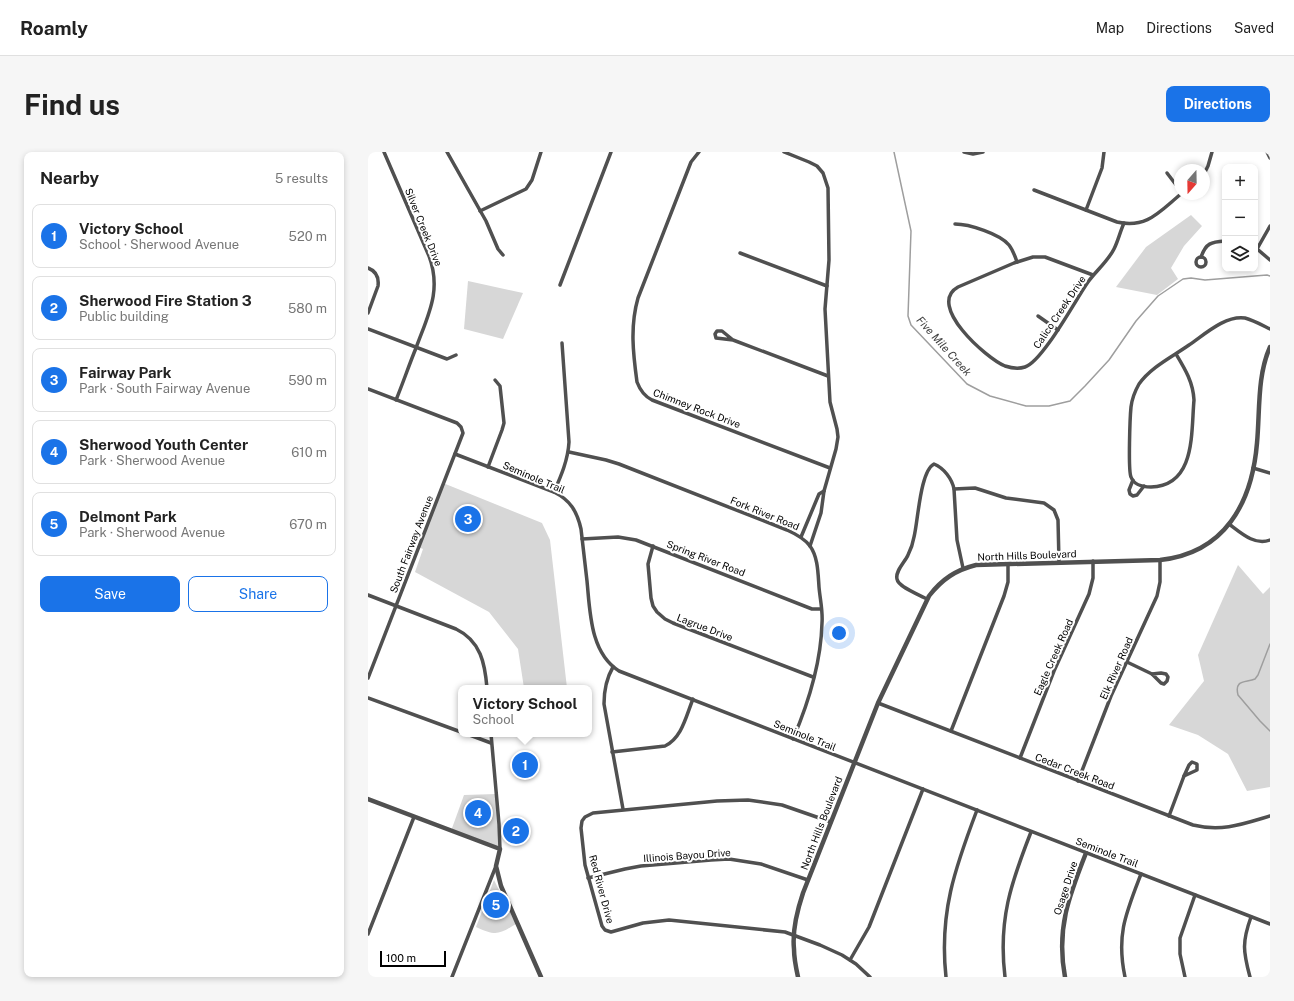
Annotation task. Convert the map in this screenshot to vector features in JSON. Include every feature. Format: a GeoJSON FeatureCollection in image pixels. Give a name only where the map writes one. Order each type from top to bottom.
{"type":"FeatureCollection","features":[{"type":"Feature","properties":{"kind":"street","name":"Silver Creek Drive"},"geometry":{"type":"LineString","coordinates":[[384,152],[429,256],[433,269],[435,285],[433,301],[396,400]]}},
{"type":"Feature","properties":{"kind":"street"},"geometry":{"type":"LineString","coordinates":[[447,152],[486,221],[498,249],[503,255]]}},
{"type":"Feature","properties":{"kind":"street"},"geometry":{"type":"LineString","coordinates":[[480,211],[526,189],[532,180],[541,152]]}},
{"type":"Feature","properties":{"kind":"street"},"geometry":{"type":"LineString","coordinates":[[560,285],[611,152]]}},
{"type":"Feature","properties":{"kind":"street","name":"Chimney Rock Drive"},"geometry":{"type":"LineString","coordinates":[[699,152],[691,162],[634,310],[632,334],[639,388],[645,396],[652,400],[830,468]]}},
{"type":"Feature","properties":{"kind":"street"},"geometry":{"type":"LineString","coordinates":[[784,152],[813,164],[820,169],[826,179],[828,188],[829,260],[825,309],[830,402],[838,437],[824,491],[821,513],[810,546]]}},
{"type":"Feature","properties":{"kind":"street"},"geometry":{"type":"LineString","coordinates":[[964,152],[973,154],[983,152]]}},
{"type":"Feature","properties":{"kind":"street"},"geometry":{"type":"LineString","coordinates":[[1086,210],[1102,168],[1104,152]]}},
{"type":"Feature","properties":{"kind":"street"},"geometry":{"type":"LineString","coordinates":[[1209,164],[1212,152]]}},
{"type":"Feature","properties":{"kind":"street"},"geometry":{"type":"LineString","coordinates":[[1267,152],[1270,158]]}},
{"type":"Feature","properties":{"kind":"street"},"geometry":{"type":"LineString","coordinates":[[1167,173],[1174,182]]}},
{"type":"Feature","properties":{"kind":"street"},"geometry":{"type":"LineString","coordinates":[[1034,190],[1086,210],[1124,223],[1132,224],[1147,220],[1174,199]]}},
{"type":"Feature","properties":{"kind":"street","name":"Calico Creek Drive"},"geometry":{"type":"LineString","coordinates":[[1093,275],[1045,257],[1033,257],[1017,262],[954,290],[950,294],[948,304],[954,318],[970,339],[991,357],[1004,365],[1015,368],[1026,367],[1034,362],[1058,330],[1093,275],[1109,258],[1124,223]]}},
{"type":"Feature","properties":{"kind":"street"},"geometry":{"type":"LineString","coordinates":[[955,224],[968,225],[1002,239],[1010,245],[1017,262]]}},
{"type":"Feature","properties":{"kind":"street"},"geometry":{"type":"LineString","coordinates":[[1258,245],[1270,226]]}},
{"type":"Feature","properties":{"kind":"street"},"geometry":{"type":"LineString","coordinates":[[1201,257],[1205,248],[1212,242],[1222,241]]}},
{"type":"Feature","properties":{"kind":"street"},"geometry":{"type":"LineString","coordinates":[[1258,250],[1270,260]]}},
{"type":"Feature","properties":{"kind":"street"},"geometry":{"type":"LineString","coordinates":[[740,253],[827,286]]}},
{"type":"Feature","properties":{"kind":"street"},"geometry":{"type":"LineString","coordinates":[[368,268],[376,274],[378,286],[368,313]]}},
{"type":"Feature","properties":{"kind":"street"},"geometry":{"type":"LineString","coordinates":[[1038,316],[1058,330]]}},
{"type":"Feature","properties":{"kind":"street"},"geometry":{"type":"LineString","coordinates":[[1176,354],[1190,376],[1194,390],[1188,458],[1181,473],[1175,479],[1159,486],[1144,486],[1137,484],[1133,480],[1130,473],[1131,407],[1134,394],[1140,383],[1147,375],[1176,354],[1223,322],[1233,318],[1248,319],[1270,328]]}},
{"type":"Feature","properties":{"kind":"street"},"geometry":{"type":"LineString","coordinates":[[368,329],[447,359],[456,356]]}},
{"type":"Feature","properties":{"kind":"street"},"geometry":{"type":"LineString","coordinates":[[733,340],[722,330],[717,331],[715,334],[716,338],[733,340],[828,376]]}},
{"type":"Feature","properties":{"kind":"street"},"geometry":{"type":"LineString","coordinates":[[554,492],[569,452],[561,347],[562,343]]}},
{"type":"Feature","properties":{"kind":"street","name":"North Hills Boulevard"},"geometry":{"type":"LineString","coordinates":[[798,977],[793,935],[799,904],[878,702],[927,599],[940,583],[949,576],[964,568],[981,564],[1160,560],[1194,552],[1215,538],[1229,524],[1243,499],[1253,468],[1257,443],[1262,374],[1270,347]]}},
{"type":"Feature","properties":{"kind":"street"},"geometry":{"type":"LineString","coordinates":[[488,467],[504,423],[500,386],[494,380]]}},
{"type":"Feature","properties":{"kind":"street"},"geometry":{"type":"LineString","coordinates":[[368,389],[396,400]]}},
{"type":"Feature","properties":{"kind":"street","name":"South Fairway Avenue"},"geometry":{"type":"LineString","coordinates":[[368,678],[463,431],[459,424],[396,400]]}},
{"type":"Feature","properties":{"kind":"street","name":"Fork River Road"},"geometry":{"type":"LineString","coordinates":[[569,452],[619,464],[773,524],[801,537],[810,546],[818,566],[822,622],[821,640],[804,711],[793,739]]}},
{"type":"Feature","properties":{"kind":"street","name":"Seminole Trail"},"geometry":{"type":"LineString","coordinates":[[455,454],[554,492],[566,500],[574,508],[579,522],[582,539],[592,624],[601,649],[613,667],[854,763],[1270,924]]}},
{"type":"Feature","properties":{"kind":"street"},"geometry":{"type":"LineString","coordinates":[[927,599],[902,586],[896,577],[908,555],[914,537],[920,496],[925,477],[930,467],[935,464],[950,479],[954,489],[957,540],[964,568]]}},
{"type":"Feature","properties":{"kind":"street"},"geometry":{"type":"LineString","coordinates":[[1253,468],[1270,472]]}},
{"type":"Feature","properties":{"kind":"street"},"geometry":{"type":"LineString","coordinates":[[1133,480],[1129,490],[1130,494],[1133,496],[1137,495],[1144,486]]}},
{"type":"Feature","properties":{"kind":"street"},"geometry":{"type":"LineString","coordinates":[[954,489],[975,488],[1006,498],[1048,504],[1054,510],[1058,520],[1059,562]]}},
{"type":"Feature","properties":{"kind":"street"},"geometry":{"type":"LineString","coordinates":[[801,537],[819,494],[824,491]]}},
{"type":"Feature","properties":{"kind":"street"},"geometry":{"type":"LineString","coordinates":[[1229,524],[1255,541],[1262,542],[1270,540]]}},
{"type":"Feature","properties":{"kind":"street","name":"Spring River Road"},"geometry":{"type":"LineString","coordinates":[[582,539],[618,536],[636,540],[812,608],[821,609]]}},
{"type":"Feature","properties":{"kind":"street","name":"Lagrue Drive"},"geometry":{"type":"LineString","coordinates":[[653,546],[649,560],[650,592],[653,606],[661,616],[673,623],[813,677]]}},
{"type":"Feature","properties":{"kind":"street","name":"Elk River Road"},"geometry":{"type":"LineString","coordinates":[[1078,781],[1111,696],[1156,596],[1160,582],[1160,560]]}},
{"type":"Feature","properties":{"kind":"street","name":"Eagle Creek Road"},"geometry":{"type":"LineString","coordinates":[[1020,758],[1054,671],[1089,594],[1093,578],[1094,561]]}},
{"type":"Feature","properties":{"kind":"street"},"geometry":{"type":"LineString","coordinates":[[951,731],[1004,596],[1008,582],[1008,563]]}},
{"type":"Feature","properties":{"kind":"street"},"geometry":{"type":"LineString","coordinates":[[368,596],[456,629],[471,639],[479,650],[484,662],[487,685]]}},
{"type":"Feature","properties":{"kind":"street"},"geometry":{"type":"LineString","coordinates":[[1127,662],[1152,674]]}},
{"type":"Feature","properties":{"kind":"street"},"geometry":{"type":"LineString","coordinates":[[613,667],[608,678],[604,696],[612,752],[623,809]]}},
{"type":"Feature","properties":{"kind":"street"},"geometry":{"type":"LineString","coordinates":[[368,698],[458,731]]}},
{"type":"Feature","properties":{"kind":"street"},"geometry":{"type":"LineString","coordinates":[[612,752],[660,747],[672,742],[678,735],[693,700]]}},
{"type":"Feature","properties":{"kind":"street","name":"Cedar Creek Road"},"geometry":{"type":"LineString","coordinates":[[878,702],[1193,825],[1214,828],[1237,826],[1270,816]]}},
{"type":"Feature","properties":{"kind":"street"},"geometry":{"type":"LineString","coordinates":[[475,737],[492,743]]}},
{"type":"Feature","properties":{"kind":"street"},"geometry":{"type":"LineString","coordinates":[[452,977],[496,866],[500,849],[491,737]]}},
{"type":"Feature","properties":{"kind":"street"},"geometry":{"type":"LineString","coordinates":[[1169,816],[1184,776]]}},
{"type":"Feature","properties":{"kind":"street"},"geometry":{"type":"LineString","coordinates":[[850,960],[869,927],[923,789]]}},
{"type":"Feature","properties":{"kind":"street"},"geometry":{"type":"LineString","coordinates":[[368,799],[500,849]]}},
{"type":"Feature","properties":{"kind":"street","name":"Red River Drive"},"geometry":{"type":"LineString","coordinates":[[831,822],[782,805],[748,800],[717,800],[592,813],[585,817],[582,821],[581,828],[588,878],[603,929],[608,932],[643,923],[669,920],[785,932],[833,950],[850,960],[870,977]]}},
{"type":"Feature","properties":{"kind":"street"},"geometry":{"type":"LineString","coordinates":[[946,977],[945,940],[950,893],[959,859],[977,810]]}},
{"type":"Feature","properties":{"kind":"street"},"geometry":{"type":"LineString","coordinates":[[368,934],[414,816]]}},
{"type":"Feature","properties":{"kind":"street"},"geometry":{"type":"LineString","coordinates":[[1005,977],[1003,939],[1006,907],[1013,879],[1031,832]]}},
{"type":"Feature","properties":{"kind":"street","name":"Osage Drive"},"geometry":{"type":"LineString","coordinates":[[1065,977],[1062,956],[1064,923],[1068,903],[1086,853]]}},
{"type":"Feature","properties":{"kind":"street","name":"Illinois Bayou Drive"},"geometry":{"type":"LineString","coordinates":[[588,878],[641,866],[711,860],[729,860],[754,862],[774,867],[808,880]]}},
{"type":"Feature","properties":{"kind":"street"},"geometry":{"type":"LineString","coordinates":[[496,866],[501,886],[541,977]]}},
{"type":"Feature","properties":{"kind":"street"},"geometry":{"type":"LineString","coordinates":[[1125,977],[1121,954],[1122,930],[1126,913],[1141,874]]}},
{"type":"Feature","properties":{"kind":"street"},"geometry":{"type":"LineString","coordinates":[[1185,977],[1180,954],[1180,938],[1195,895]]}},
{"type":"Feature","properties":{"kind":"street"},"geometry":{"type":"LineString","coordinates":[[1250,977],[1245,957],[1244,943],[1245,934],[1251,917]]}},
{"type":"Feature","properties":{"kind":"shaded area"},"geometry":{"type":"Polygon","coordinates":[[[1191,215],[1202,226],[1184,246],[1171,268],[1178,279],[1157,295],[1116,287],[1146,247],[1191,215]]]}},
{"type":"Feature","properties":{"kind":"shaded area"},"geometry":{"type":"Polygon","coordinates":[[[468,281],[523,293],[503,339],[464,329],[468,281]]]}},
{"type":"Feature","properties":{"kind":"shaded area"},"geometry":{"type":"Polygon","coordinates":[[[443,483],[542,523],[550,540],[567,685],[524,685],[518,649],[489,612],[415,572],[423,549],[418,547],[443,483]]]}},
{"type":"Feature","properties":{"kind":"shaded area"},"geometry":{"type":"Polygon","coordinates":[[[1238,565],[1263,594],[1270,587],[1270,787],[1247,791],[1228,754],[1198,735],[1169,725],[1204,681],[1198,655],[1238,565]]]}},
{"type":"Feature","properties":{"kind":"shaded area"},"geometry":{"type":"Polygon","coordinates":[[[496,794],[500,849],[451,831],[464,795],[496,794]]]}},
{"type":"Feature","properties":{"kind":"shaded area"},"geometry":{"type":"Polygon","coordinates":[[[494,880],[516,924],[497,933],[488,932],[476,927],[494,880]]]}},
{"type":"Feature","properties":{"kind":"waterway","name":"Five Mile Creek"},"geometry":{"type":"LineString","coordinates":[[894,152],[911,231],[908,316],[911,325],[967,384],[990,396],[1026,406],[1049,406],[1070,401],[1109,360],[1136,321],[1158,296],[1183,279],[1191,278],[1205,280],[1270,276]]}},
{"type":"Feature","properties":{"kind":"waterway","name":"Five Mile Creek"},"geometry":{"type":"LineString","coordinates":[[1270,644],[1258,675],[1255,679],[1239,684],[1237,690],[1238,695],[1270,731]]}},
{"type":"Feature","properties":{"kind":"place","name":"Fairway Park"},"geometry":{"type":"Point","coordinates":[468,519]}},
{"type":"Feature","properties":{"kind":"place","name":"Victory School"},"geometry":{"type":"Point","coordinates":[525,765]}},
{"type":"Feature","properties":{"kind":"place","name":"Sherwood Youth Center"},"geometry":{"type":"Point","coordinates":[478,813]}},
{"type":"Feature","properties":{"kind":"place","name":"Sherwood Fire Station 3"},"geometry":{"type":"Point","coordinates":[516,831]}},
{"type":"Feature","properties":{"kind":"place","name":"Delmont Park"},"geometry":{"type":"Point","coordinates":[496,905]}}]}
